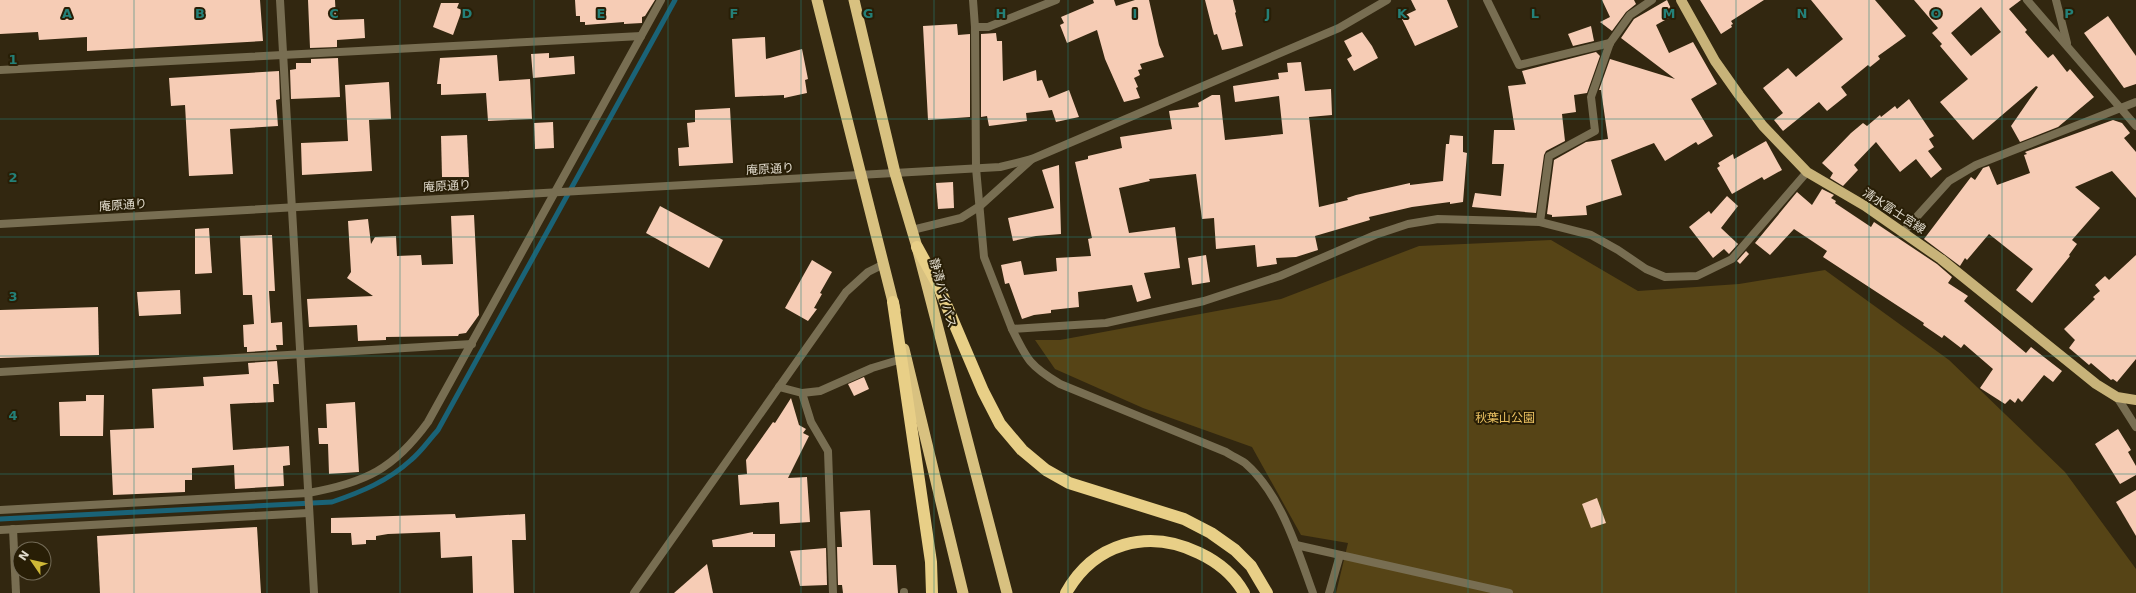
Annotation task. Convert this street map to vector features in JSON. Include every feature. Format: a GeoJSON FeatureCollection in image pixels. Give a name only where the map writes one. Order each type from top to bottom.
{"type":"FeatureCollection","features":[{"type":"Feature","properties":{"kind":"highway"},"geometry":{"type":"LineString","coordinates":[[817,0],[884,264],[904,358],[963,593]]}},
{"type":"Feature","properties":{"kind":"highway","name":"静清バイパス"},"geometry":{"type":"LineString","coordinates":[[854,0],[895,173],[917,247],[1007,593]]}},
{"type":"Feature","properties":{"kind":"highway"},"geometry":{"type":"LineString","coordinates":[[917,247],[937,283],[983,392],[1000,424],[1022,450],[1046,470],[1069,483],[1184,519],[1211,533],[1235,550],[1251,566],[1267,593]]}},
{"type":"Feature","properties":{"kind":"highway"},"geometry":{"type":"LineString","coordinates":[[904,358],[931,562],[932,593]]}},
{"type":"Feature","properties":{"kind":"highway"},"geometry":{"type":"LineString","coordinates":[[1066,593],[1071,583],[1095,558],[1111,549],[1133,542],[1153,540],[1172,542],[1207,556],[1224,568],[1238,583],[1244,593]]}},
{"type":"Feature","properties":{"kind":"main road","name":"清水富士宮線"},"geometry":{"type":"LineString","coordinates":[[1681,0],[1715,61],[1739,95],[1763,126],[1807,172],[1865,206],[1941,258],[2096,384],[2117,397],[2136,400]]}},
{"type":"Feature","properties":{"kind":"street"},"geometry":{"type":"LineString","coordinates":[[280,0],[308,513],[314,593]]}},
{"type":"Feature","properties":{"kind":"street"},"geometry":{"type":"LineString","coordinates":[[0,510],[308,493],[338,488],[361,480],[382,470],[400,456],[413,443],[428,422],[558,193],[661,0]]}},
{"type":"Feature","properties":{"kind":"street"},"geometry":{"type":"LineString","coordinates":[[973,0],[975,27],[976,168],[984,257],[1012,329],[1026,358],[1040,371],[1060,384],[1226,452],[1244,462],[1270,491],[1296,545],[1313,593]]}},
{"type":"Feature","properties":{"kind":"street"},"geometry":{"type":"LineString","coordinates":[[975,27],[988,27],[1056,0]]}},
{"type":"Feature","properties":{"kind":"street"},"geometry":{"type":"LineString","coordinates":[[912,230],[961,218],[980,206],[1032,159],[1339,28],[1387,0]]}},
{"type":"Feature","properties":{"kind":"street"},"geometry":{"type":"LineString","coordinates":[[1487,0],[1519,65],[1610,43]]}},
{"type":"Feature","properties":{"kind":"street"},"geometry":{"type":"LineString","coordinates":[[1540,222],[1549,156],[1595,131],[1591,97],[1610,43],[1630,15],[1652,0]]}},
{"type":"Feature","properties":{"kind":"street"},"geometry":{"type":"LineString","coordinates":[[2027,0],[2067,44],[2120,109],[2136,126]]}},
{"type":"Feature","properties":{"kind":"street"},"geometry":{"type":"LineString","coordinates":[[2056,0],[2067,44]]}},
{"type":"Feature","properties":{"kind":"street"},"geometry":{"type":"LineString","coordinates":[[0,70],[641,36]]}},
{"type":"Feature","properties":{"kind":"street"},"geometry":{"type":"LineString","coordinates":[[1903,232],[1949,181],[1976,165],[2136,102]]}},
{"type":"Feature","properties":{"kind":"street","name":"庵原通り"},"geometry":{"type":"LineString","coordinates":[[0,224],[292,206],[583,192],[862,176],[1000,167],[1032,159]]}},
{"type":"Feature","properties":{"kind":"street"},"geometry":{"type":"LineString","coordinates":[[1012,329],[1106,323],[1204,301],[1280,276],[1375,235],[1408,224],[1438,219],[1540,222],[1591,235],[1618,250],[1646,269],[1665,277],[1697,276],[1732,259],[1807,172]]}},
{"type":"Feature","properties":{"kind":"street"},"geometry":{"type":"LineString","coordinates":[[634,593],[846,292],[868,272],[884,264]]}},
{"type":"Feature","properties":{"kind":"street"},"geometry":{"type":"LineString","coordinates":[[0,372],[472,344]]}},
{"type":"Feature","properties":{"kind":"street"},"geometry":{"type":"LineString","coordinates":[[779,387],[802,393],[820,391],[872,368],[904,358]]}},
{"type":"Feature","properties":{"kind":"street"},"geometry":{"type":"LineString","coordinates":[[802,393],[811,422],[828,451],[833,593]]}},
{"type":"Feature","properties":{"kind":"street"},"geometry":{"type":"LineString","coordinates":[[2117,397],[2136,427]]}},
{"type":"Feature","properties":{"kind":"street"},"geometry":{"type":"LineString","coordinates":[[0,530],[308,513]]}},
{"type":"Feature","properties":{"kind":"street"},"geometry":{"type":"LineString","coordinates":[[13,529],[16,593]]}},
{"type":"Feature","properties":{"kind":"street"},"geometry":{"type":"LineString","coordinates":[[1296,545],[1509,593]]}},
{"type":"Feature","properties":{"kind":"street"},"geometry":{"type":"LineString","coordinates":[[1329,593],[1340,555]]}},
{"type":"Feature","properties":{"kind":"green space","name":"秋葉山公園"},"geometry":{"type":"Polygon","coordinates":[[[1551,240],[1638,291],[1739,284],[1825,270],[1949,360],[2065,472],[2136,569],[2136,593],[1336,593],[1348,543],[1301,535],[1252,447],[1143,408],[1055,369],[1035,340],[1060,340],[1281,299],[1419,246],[1551,240]]]}},
{"type":"Feature","properties":{"kind":"building"},"geometry":{"type":"Polygon","coordinates":[[[0,0],[260,0],[263,41],[87,51],[87,37],[39,40],[38,32],[0,34],[0,0]]]}},
{"type":"Feature","properties":{"kind":"building"},"geometry":{"type":"Polygon","coordinates":[[[308,0],[335,0],[336,20],[364,19],[365,38],[337,40],[337,47],[310,48],[308,0]]]}},
{"type":"Feature","properties":{"kind":"building"},"geometry":{"type":"Polygon","coordinates":[[[575,0],[655,0],[645,16],[642,17],[642,23],[624,24],[624,22],[585,25],[585,22],[580,22],[580,16],[576,16],[575,0]]]}},
{"type":"Feature","properties":{"kind":"building"},"geometry":{"type":"Polygon","coordinates":[[[1093,0],[1114,0],[1116,6],[1135,0],[1149,0],[1159,45],[1164,57],[1140,64],[1142,69],[1138,70],[1140,75],[1134,78],[1138,87],[1136,88],[1140,98],[1124,102],[1105,59],[1097,30],[1067,43],[1060,25],[1064,23],[1061,17],[1094,3],[1093,0]]]}},
{"type":"Feature","properties":{"kind":"building"},"geometry":{"type":"Polygon","coordinates":[[[1205,0],[1233,0],[1243,46],[1222,50],[1217,34],[1214,35],[1205,0]]]}},
{"type":"Feature","properties":{"kind":"building"},"geometry":{"type":"Polygon","coordinates":[[[1411,0],[1447,0],[1458,27],[1415,46],[1401,17],[1416,10],[1411,0]]]}},
{"type":"Feature","properties":{"kind":"building"},"geometry":{"type":"Polygon","coordinates":[[[1602,0],[1634,0],[1636,4],[1626,12],[1612,31],[1600,22],[1610,17],[1602,0]]]}},
{"type":"Feature","properties":{"kind":"building"},"geometry":{"type":"Polygon","coordinates":[[[1667,0],[1674,15],[1656,25],[1669,53],[1693,42],[1717,84],[1691,99],[1713,136],[1698,145],[1696,142],[1665,161],[1654,143],[1611,160],[1622,195],[1586,206],[1587,215],[1552,217],[1552,215],[1547,214],[1554,160],[1586,142],[1608,139],[1601,90],[1599,90],[1610,59],[1675,79],[1621,38],[1634,19],[1667,0]]]}},
{"type":"Feature","properties":{"kind":"building"},"geometry":{"type":"Polygon","coordinates":[[[1700,0],[1764,0],[1731,21],[1733,24],[1731,25],[1732,27],[1721,34],[1700,0]]]}},
{"type":"Feature","properties":{"kind":"building"},"geometry":{"type":"Polygon","coordinates":[[[1811,0],[1875,0],[1906,36],[1878,56],[1880,59],[1870,67],[1868,65],[1841,87],[1847,95],[1827,111],[1819,102],[1783,131],[1774,120],[1783,113],[1763,88],[1788,68],[1796,77],[1843,39],[1811,0]]]}},
{"type":"Feature","properties":{"kind":"building"},"geometry":{"type":"Polygon","coordinates":[[[1914,0],[2021,0],[2009,9],[2027,30],[2025,32],[2048,58],[2053,54],[2067,72],[2070,69],[2094,97],[2058,127],[2020,142],[2011,126],[2038,87],[2036,86],[1973,140],[1940,102],[1968,79],[1940,46],[1942,44],[1932,33],[1938,28],[1914,0]],[[1981,7],[1951,33],[1971,56],[2001,32],[1981,7]]]}},
{"type":"Feature","properties":{"kind":"building"},"geometry":{"type":"Polygon","coordinates":[[[441,3],[459,3],[457,8],[462,10],[453,35],[433,27],[441,3]]]}},
{"type":"Feature","properties":{"kind":"building"},"geometry":{"type":"Polygon","coordinates":[[[2108,16],[2136,56],[2136,84],[2124,88],[2084,33],[2108,16]]]}},
{"type":"Feature","properties":{"kind":"building"},"geometry":{"type":"Polygon","coordinates":[[[957,24],[958,35],[970,34],[970,117],[928,120],[923,26],[957,24]]]}},
{"type":"Feature","properties":{"kind":"building"},"geometry":{"type":"Polygon","coordinates":[[[1591,26],[1594,41],[1573,46],[1568,34],[1591,26]]]}},
{"type":"Feature","properties":{"kind":"building"},"geometry":{"type":"Polygon","coordinates":[[[1362,32],[1378,58],[1354,71],[1347,59],[1352,56],[1344,41],[1362,32]]]}},
{"type":"Feature","properties":{"kind":"building"},"geometry":{"type":"Polygon","coordinates":[[[996,33],[997,41],[1002,41],[1003,81],[1036,70],[1037,81],[1042,80],[1049,98],[1069,90],[1079,117],[1056,122],[1052,110],[1026,113],[1027,121],[989,126],[987,116],[981,117],[981,34],[996,33]]]}},
{"type":"Feature","properties":{"kind":"building"},"geometry":{"type":"Polygon","coordinates":[[[765,37],[766,59],[802,49],[808,79],[805,80],[807,93],[784,98],[784,95],[735,97],[732,39],[765,37]]]}},
{"type":"Feature","properties":{"kind":"building"},"geometry":{"type":"Polygon","coordinates":[[[1596,52],[1600,56],[1587,93],[1574,95],[1576,112],[1562,114],[1565,141],[1546,151],[1544,155],[1536,213],[1472,207],[1475,193],[1501,196],[1504,164],[1492,164],[1494,130],[1515,130],[1508,86],[1526,84],[1522,71],[1596,52]]]}},
{"type":"Feature","properties":{"kind":"building"},"geometry":{"type":"Polygon","coordinates":[[[549,53],[549,58],[574,56],[575,74],[533,78],[531,54],[549,53]]]}},
{"type":"Feature","properties":{"kind":"building"},"geometry":{"type":"Polygon","coordinates":[[[497,55],[499,81],[530,79],[532,119],[488,121],[486,93],[441,95],[441,84],[437,84],[440,58],[497,55]]]}},
{"type":"Feature","properties":{"kind":"building"},"geometry":{"type":"Polygon","coordinates":[[[338,58],[340,97],[291,99],[290,70],[296,69],[296,63],[311,63],[311,59],[338,58]]]}},
{"type":"Feature","properties":{"kind":"building"},"geometry":{"type":"Polygon","coordinates":[[[1301,62],[1305,91],[1331,89],[1332,115],[1309,117],[1319,207],[1348,200],[1347,198],[1356,195],[1410,183],[1410,185],[1443,181],[1446,144],[1449,144],[1450,135],[1463,136],[1463,152],[1467,153],[1463,202],[1450,204],[1450,202],[1412,207],[1369,217],[1370,220],[1315,236],[1318,250],[1296,257],[1276,258],[1277,264],[1257,267],[1255,245],[1216,249],[1214,218],[1202,219],[1196,174],[1149,179],[1150,181],[1119,188],[1129,233],[1175,227],[1180,268],[1144,273],[1151,298],[1137,302],[1132,285],[1078,292],[1079,307],[1051,310],[1051,313],[1034,315],[1022,319],[1009,283],[1005,284],[1001,265],[1021,261],[1024,275],[1057,271],[1056,258],[1091,256],[1088,239],[1092,238],[1075,162],[1088,159],[1088,156],[1122,148],[1120,137],[1172,129],[1169,111],[1199,107],[1198,103],[1212,95],[1220,95],[1225,140],[1283,134],[1279,96],[1235,102],[1233,86],[1279,79],[1278,73],[1288,72],[1287,63],[1301,62]]]}},
{"type":"Feature","properties":{"kind":"building"},"geometry":{"type":"Polygon","coordinates":[[[279,71],[280,99],[276,100],[278,126],[230,129],[233,174],[189,176],[185,105],[171,106],[169,78],[279,71]]]}},
{"type":"Feature","properties":{"kind":"building"},"geometry":{"type":"Polygon","coordinates":[[[389,82],[391,119],[369,120],[372,171],[302,175],[301,143],[348,141],[345,85],[389,82]]]}},
{"type":"Feature","properties":{"kind":"building"},"geometry":{"type":"Polygon","coordinates":[[[1909,99],[1934,136],[1929,139],[1934,147],[1928,151],[1942,169],[1931,178],[1916,159],[1900,172],[1876,142],[1854,165],[1858,170],[1843,186],[1830,178],[1833,173],[1822,163],[1851,133],[1863,123],[1867,126],[1880,115],[1881,117],[1895,106],[1897,109],[1909,99]]]}},
{"type":"Feature","properties":{"kind":"building"},"geometry":{"type":"Polygon","coordinates":[[[730,108],[733,163],[679,166],[678,148],[689,147],[687,123],[695,122],[695,110],[730,108]]]}},
{"type":"Feature","properties":{"kind":"building"},"geometry":{"type":"Polygon","coordinates":[[[2113,120],[2122,123],[2130,133],[2124,138],[2136,152],[2136,198],[2112,171],[2075,187],[2100,208],[2072,240],[2077,244],[2069,255],[2070,256],[2032,303],[2016,290],[2033,269],[1989,234],[1967,260],[1965,258],[1960,266],[1924,239],[1971,177],[1975,180],[1983,168],[1989,166],[1997,185],[2030,173],[2024,155],[2027,154],[2025,152],[2113,120]]]}},
{"type":"Feature","properties":{"kind":"building"},"geometry":{"type":"Polygon","coordinates":[[[553,122],[554,148],[535,149],[534,123],[553,122]]]}},
{"type":"Feature","properties":{"kind":"building"},"geometry":{"type":"Polygon","coordinates":[[[467,135],[469,177],[442,177],[441,136],[467,135]]]}},
{"type":"Feature","properties":{"kind":"building"},"geometry":{"type":"Polygon","coordinates":[[[1766,141],[1782,170],[1764,180],[1762,177],[1732,194],[1717,168],[1720,166],[1718,163],[1733,154],[1734,159],[1766,141]]]}},
{"type":"Feature","properties":{"kind":"building"},"geometry":{"type":"Polygon","coordinates":[[[1059,165],[1061,234],[1036,236],[1013,241],[1008,218],[1054,208],[1042,170],[1059,165]]]}},
{"type":"Feature","properties":{"kind":"building"},"geometry":{"type":"Polygon","coordinates":[[[953,182],[954,208],[938,209],[936,183],[953,182]]]}},
{"type":"Feature","properties":{"kind":"building"},"geometry":{"type":"Polygon","coordinates":[[[1822,189],[1834,195],[1831,198],[1836,201],[1835,203],[1871,227],[1874,222],[1937,264],[1952,277],[1948,283],[1968,296],[1964,301],[2026,353],[2031,347],[2062,371],[2053,382],[2044,375],[2022,402],[2018,398],[2015,403],[2010,399],[2005,404],[1980,388],[1993,369],[1964,344],[1961,348],[1944,335],[1942,338],[1923,325],[1924,323],[1823,257],[1827,251],[1794,229],[1770,255],[1755,243],[1797,192],[1812,205],[1822,189]]]}},
{"type":"Feature","properties":{"kind":"building"},"geometry":{"type":"Polygon","coordinates":[[[1727,196],[1738,206],[1721,228],[1738,244],[1729,254],[1724,249],[1713,258],[1689,227],[1709,211],[1711,214],[1727,196]]]}},
{"type":"Feature","properties":{"kind":"building"},"geometry":{"type":"Polygon","coordinates":[[[660,206],[723,240],[709,268],[646,233],[660,206]]]}},
{"type":"Feature","properties":{"kind":"building"},"geometry":{"type":"Polygon","coordinates":[[[474,215],[479,315],[466,333],[459,334],[458,336],[386,337],[386,340],[358,341],[357,325],[309,327],[307,299],[373,296],[347,278],[351,272],[348,221],[368,219],[371,244],[375,237],[396,236],[397,256],[421,255],[422,265],[453,264],[451,216],[474,215]]]}},
{"type":"Feature","properties":{"kind":"building"},"geometry":{"type":"Polygon","coordinates":[[[209,228],[212,273],[195,274],[195,229],[209,228]]]}},
{"type":"Feature","properties":{"kind":"building"},"geometry":{"type":"Polygon","coordinates":[[[272,235],[275,291],[269,291],[271,323],[282,322],[283,345],[276,345],[277,350],[247,352],[247,347],[244,347],[243,325],[254,324],[252,295],[243,295],[240,236],[272,235]]]}},
{"type":"Feature","properties":{"kind":"building"},"geometry":{"type":"Polygon","coordinates":[[[1746,251],[1749,254],[1740,264],[1737,261],[1746,251]]]}},
{"type":"Feature","properties":{"kind":"building"},"geometry":{"type":"Polygon","coordinates":[[[1206,255],[1210,282],[1192,285],[1188,258],[1206,255]]]}},
{"type":"Feature","properties":{"kind":"building"},"geometry":{"type":"Polygon","coordinates":[[[2136,255],[2136,359],[2117,382],[2113,379],[2111,380],[2091,363],[2089,365],[2069,348],[2075,340],[2064,329],[2095,299],[2093,297],[2100,291],[2095,285],[2105,276],[2109,280],[2136,255]]]}},
{"type":"Feature","properties":{"kind":"building"},"geometry":{"type":"Polygon","coordinates":[[[812,260],[832,272],[820,293],[822,294],[814,308],[817,309],[808,321],[785,308],[812,260]]]}},
{"type":"Feature","properties":{"kind":"building"},"geometry":{"type":"Polygon","coordinates":[[[180,290],[181,314],[139,316],[137,292],[180,290]]]}},
{"type":"Feature","properties":{"kind":"building"},"geometry":{"type":"Polygon","coordinates":[[[98,307],[99,355],[0,358],[0,310],[98,307]]]}},
{"type":"Feature","properties":{"kind":"building"},"geometry":{"type":"Polygon","coordinates":[[[277,361],[279,384],[273,384],[274,402],[230,404],[233,450],[289,446],[290,465],[283,466],[284,486],[235,489],[234,465],[192,468],[192,480],[185,480],[185,492],[113,495],[110,430],[154,428],[152,389],[204,386],[203,377],[249,374],[248,363],[277,361]]]}},
{"type":"Feature","properties":{"kind":"building"},"geometry":{"type":"Polygon","coordinates":[[[864,377],[869,389],[854,396],[848,384],[864,377]]]}},
{"type":"Feature","properties":{"kind":"building"},"geometry":{"type":"Polygon","coordinates":[[[86,395],[104,395],[103,436],[60,436],[59,402],[86,401],[86,395]]]}},
{"type":"Feature","properties":{"kind":"building"},"geometry":{"type":"Polygon","coordinates":[[[791,398],[799,425],[806,429],[803,433],[809,436],[788,478],[807,477],[810,522],[780,524],[779,502],[740,505],[738,475],[747,474],[746,460],[773,422],[775,423],[791,398]]]}},
{"type":"Feature","properties":{"kind":"building"},"geometry":{"type":"Polygon","coordinates":[[[355,402],[359,472],[329,474],[328,444],[319,444],[318,428],[327,428],[326,404],[355,402]]]}},
{"type":"Feature","properties":{"kind":"building"},"geometry":{"type":"Polygon","coordinates":[[[2118,429],[2131,450],[2128,452],[2136,466],[2136,475],[2120,484],[2095,444],[2118,429]]]}},
{"type":"Feature","properties":{"kind":"building"},"geometry":{"type":"Polygon","coordinates":[[[2136,490],[2136,536],[2116,502],[2136,490]]]}},
{"type":"Feature","properties":{"kind":"building"},"geometry":{"type":"Polygon","coordinates":[[[1597,498],[1606,523],[1591,528],[1582,504],[1597,498]]]}},
{"type":"Feature","properties":{"kind":"building"},"geometry":{"type":"Polygon","coordinates":[[[870,510],[873,565],[896,565],[898,593],[843,593],[842,585],[838,585],[837,547],[842,547],[840,512],[870,510]]]}},
{"type":"Feature","properties":{"kind":"building"},"geometry":{"type":"Polygon","coordinates":[[[455,514],[456,518],[525,514],[526,540],[512,540],[514,593],[473,593],[472,556],[441,558],[440,532],[388,534],[376,536],[376,540],[366,540],[366,544],[352,545],[351,533],[331,533],[331,518],[455,514]]]}},
{"type":"Feature","properties":{"kind":"building"},"geometry":{"type":"Polygon","coordinates":[[[257,527],[261,593],[100,593],[97,536],[257,527]]]}},
{"type":"Feature","properties":{"kind":"building"},"geometry":{"type":"Polygon","coordinates":[[[753,532],[753,534],[775,534],[775,547],[713,547],[712,540],[753,532]]]}},
{"type":"Feature","properties":{"kind":"building"},"geometry":{"type":"Polygon","coordinates":[[[826,548],[827,585],[800,586],[790,551],[826,548]]]}},
{"type":"Feature","properties":{"kind":"building"},"geometry":{"type":"Polygon","coordinates":[[[707,564],[713,593],[674,593],[707,564]]]}},
{"type":"Feature","properties":{"kind":"waterway"},"geometry":{"type":"LineString","coordinates":[[0,519],[332,502],[374,485],[393,474],[418,453],[438,430],[675,0]]}}]}
